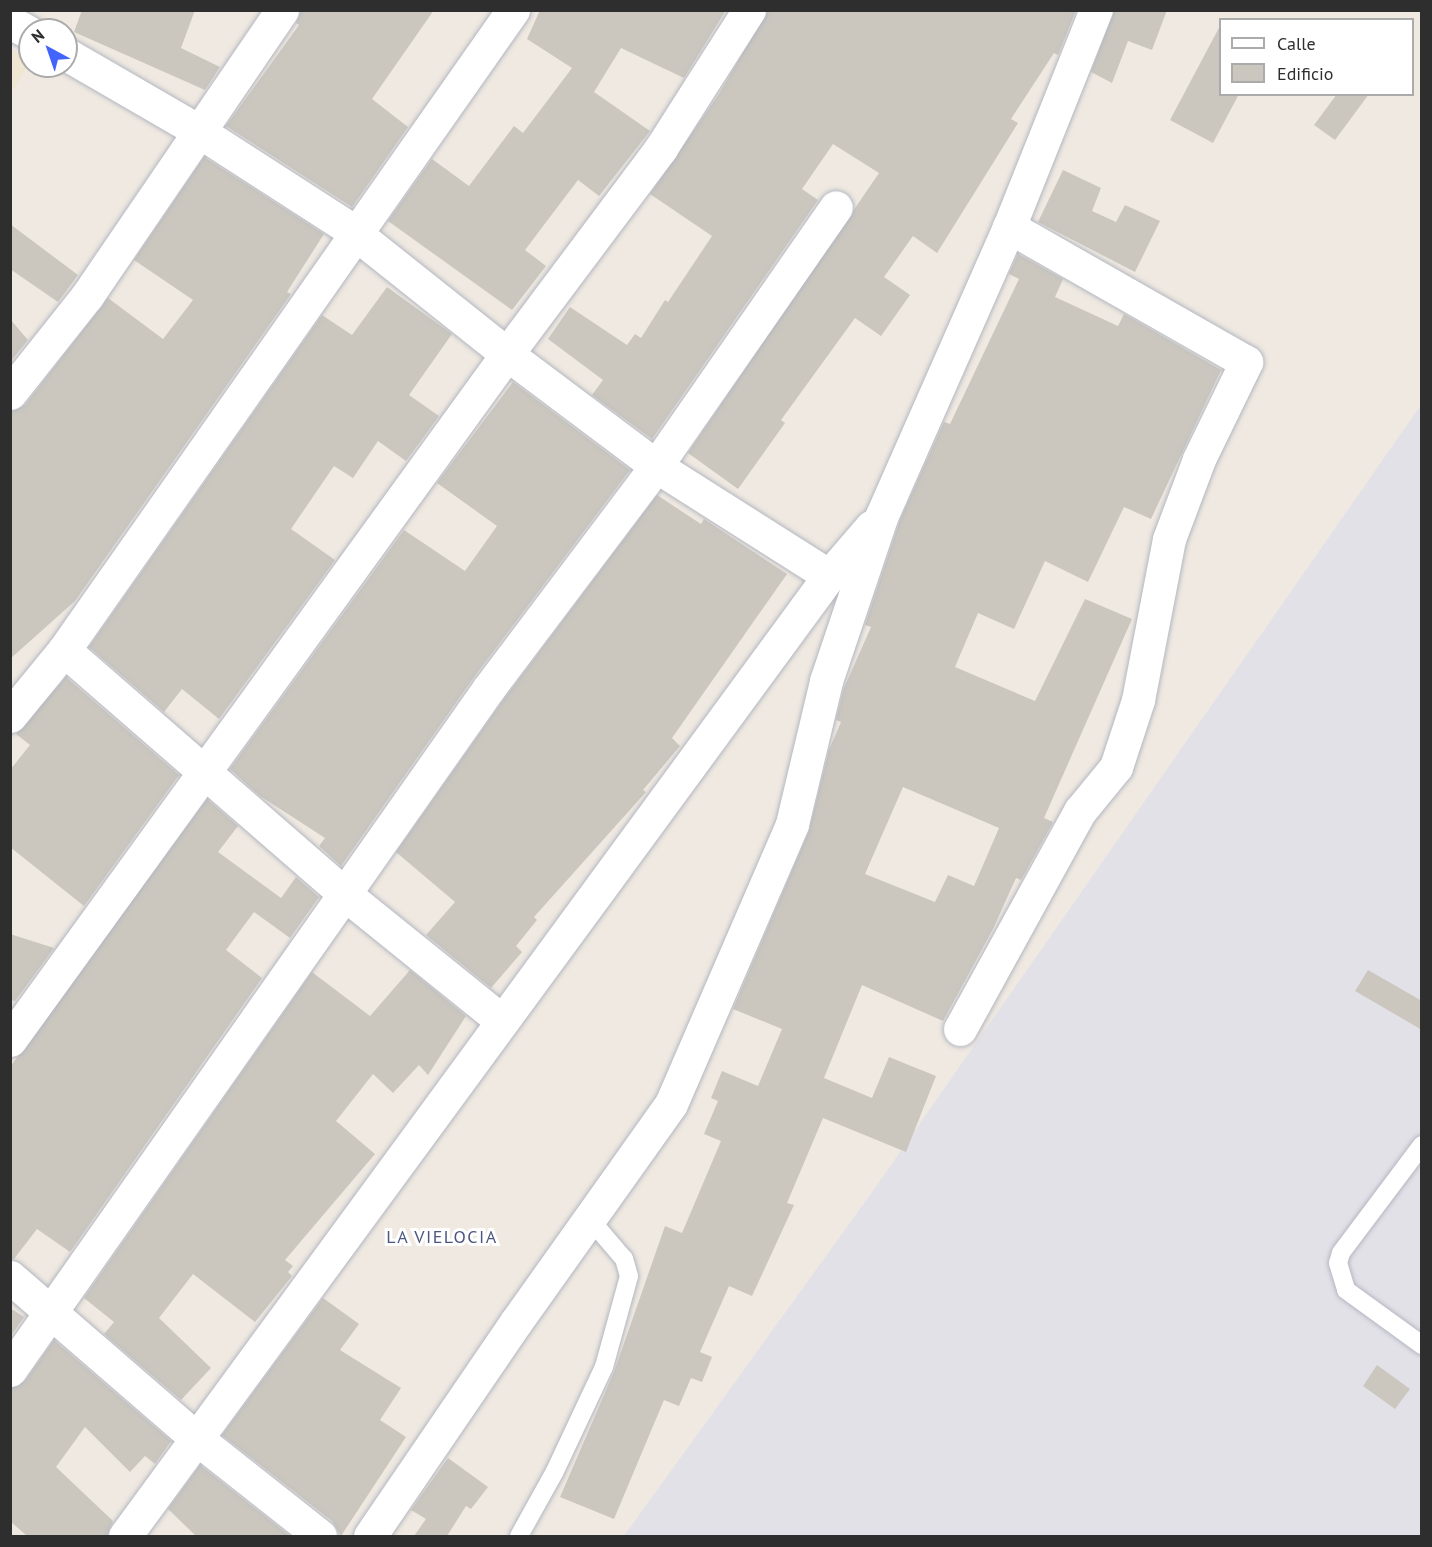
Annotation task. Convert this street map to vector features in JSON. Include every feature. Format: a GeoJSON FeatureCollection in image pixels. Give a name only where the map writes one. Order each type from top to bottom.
{"type":"FeatureCollection","features":[{"type":"Feature","properties":{"kind":"street"},"geometry":{"type":"LineString","coordinates":[[10,393],[87,296],[197,130],[282,10]]}},
{"type":"Feature","properties":{"kind":"street"},"geometry":{"type":"LineString","coordinates":[[10,716],[64,650],[513,10]]}},
{"type":"Feature","properties":{"kind":"street"},"geometry":{"type":"LineString","coordinates":[[10,1040],[507,354],[661,148],[749,10]]}},
{"type":"Feature","properties":{"kind":"street"},"geometry":{"type":"LineString","coordinates":[[370,1536],[589,1218],[671,1104],[792,824],[826,681],[882,515],[1009,227],[1096,10]]}},
{"type":"Feature","properties":{"kind":"street"},"geometry":{"type":"LineString","coordinates":[[78,61],[197,130],[356,234],[507,354],[656,466],[829,576]]}},
{"type":"Feature","properties":{"kind":"street"},"geometry":{"type":"LineString","coordinates":[[10,1370],[346,895],[489,688],[656,466],[836,207]]}},
{"type":"Feature","properties":{"kind":"street"},"geometry":{"type":"LineString","coordinates":[[960,1029],[1080,811],[1116,767],[1138,700],[1169,539],[1199,459],[1246,362],[1009,227]]}},
{"type":"Feature","properties":{"kind":"street"},"geometry":{"type":"LineString","coordinates":[[126,1536],[501,1020],[829,576],[882,515]]}},
{"type":"Feature","properties":{"kind":"street"},"geometry":{"type":"LineString","coordinates":[[64,650],[207,771],[346,895],[501,1020]]}},
{"type":"Feature","properties":{"kind":"street"},"geometry":{"type":"LineString","coordinates":[[10,1277],[51,1309],[196,1438],[320,1536]]}},
{"type":"Feature","properties":{"kind":"lane"},"geometry":{"type":"LineString","coordinates":[[1422,1145],[1341,1253],[1338,1263],[1346,1290],[1422,1346]]}},
{"type":"Feature","properties":{"kind":"lane"},"geometry":{"type":"LineString","coordinates":[[519,1536],[555,1471],[604,1367],[629,1276],[624,1259],[589,1218]]}},
{"type":"Feature","properties":{"kind":"shaded area"},"geometry":{"type":"Polygon","coordinates":[[[11,49],[18,54],[18,78],[20,78],[11,93],[11,49]]]}},
{"type":"Feature","properties":{"kind":"shaded area"},"geometry":{"type":"Polygon","coordinates":[[[1421,405],[1421,1536],[624,1536],[870,1195],[1421,405]]]}},
{"type":"Feature","properties":{"kind":"building"},"geometry":{"type":"Polygon","coordinates":[[[82,10],[195,10],[181,48],[220,67],[205,90],[78,34],[78,21],[82,10]]]}},
{"type":"Feature","properties":{"kind":"building"},"geometry":{"type":"Polygon","coordinates":[[[301,10],[434,10],[372,99],[408,127],[352,207],[226,126],[299,25],[296,23],[301,10]]]}},
{"type":"Feature","properties":{"kind":"building"},"geometry":{"type":"Polygon","coordinates":[[[540,10],[726,10],[684,78],[621,48],[594,92],[650,131],[599,196],[578,180],[525,250],[546,266],[512,310],[388,221],[432,159],[469,186],[514,126],[523,133],[572,68],[527,39],[540,10]]]}},
{"type":"Feature","properties":{"kind":"building"},"geometry":{"type":"Polygon","coordinates":[[[768,10],[1076,10],[1058,55],[1054,53],[1011,119],[1018,123],[937,253],[913,236],[884,277],[910,295],[881,336],[855,318],[781,420],[785,423],[738,489],[688,453],[879,173],[833,144],[802,189],[818,200],[652,439],[592,395],[603,380],[548,339],[570,307],[627,345],[635,334],[641,338],[665,300],[668,302],[712,236],[650,194],[719,94],[768,10]]]}},
{"type":"Feature","properties":{"kind":"building"},"geometry":{"type":"Polygon","coordinates":[[[1114,10],[1167,10],[1152,50],[1128,41],[1112,83],[1091,72],[1114,10]]]}},
{"type":"Feature","properties":{"kind":"building"},"geometry":{"type":"Polygon","coordinates":[[[1219,28],[1219,96],[1238,96],[1213,143],[1170,120],[1219,28]]]}},
{"type":"Feature","properties":{"kind":"building"},"geometry":{"type":"Polygon","coordinates":[[[1336,96],[1368,96],[1335,140],[1314,125],[1336,96]]]}},
{"type":"Feature","properties":{"kind":"building"},"geometry":{"type":"Polygon","coordinates":[[[204,157],[324,234],[287,292],[291,294],[75,601],[10,659],[10,411],[25,405],[108,298],[163,339],[193,300],[134,260],[204,157]]]}},
{"type":"Feature","properties":{"kind":"building"},"geometry":{"type":"Polygon","coordinates":[[[1063,170],[1101,188],[1092,211],[1116,222],[1125,205],[1160,221],[1135,272],[1038,222],[1063,170]]]}},
{"type":"Feature","properties":{"kind":"building"},"geometry":{"type":"Polygon","coordinates":[[[10,224],[78,275],[58,302],[10,269],[10,224]]]}},
{"type":"Feature","properties":{"kind":"building"},"geometry":{"type":"Polygon","coordinates":[[[1018,254],[1063,279],[1055,297],[1118,326],[1124,314],[1221,370],[1151,519],[1124,507],[1088,582],[1045,561],[1014,629],[978,613],[955,667],[1035,701],[1085,599],[1132,619],[1044,818],[1053,822],[1021,880],[1016,878],[993,929],[943,1021],[862,985],[824,1078],[872,1098],[889,1057],[936,1076],[906,1152],[823,1118],[787,1203],[794,1205],[752,1296],[729,1286],[700,1352],[712,1357],[702,1382],[691,1378],[679,1406],[664,1400],[614,1519],[560,1497],[614,1372],[665,1226],[682,1233],[721,1141],[704,1134],[718,1101],[711,1098],[722,1071],[758,1086],[782,1029],[733,1009],[809,831],[829,750],[841,722],[836,720],[844,688],[871,627],[865,625],[900,520],[944,422],[950,424],[1019,279],[1009,274],[1018,254]],[[903,787],[865,874],[935,902],[948,875],[974,886],[999,828],[903,787]]]}},
{"type":"Feature","properties":{"kind":"building"},"geometry":{"type":"Polygon","coordinates":[[[387,287],[452,334],[409,395],[439,416],[406,461],[378,441],[353,478],[334,466],[291,529],[335,560],[219,719],[182,689],[164,712],[89,647],[322,315],[352,335],[387,287]]]}},
{"type":"Feature","properties":{"kind":"building"},"geometry":{"type":"Polygon","coordinates":[[[10,319],[28,340],[10,362],[10,319]]]}},
{"type":"Feature","properties":{"kind":"building"},"geometry":{"type":"Polygon","coordinates":[[[513,382],[630,470],[474,677],[341,866],[319,846],[325,838],[260,796],[230,769],[404,530],[465,571],[497,526],[437,483],[513,382]]]}},
{"type":"Feature","properties":{"kind":"building"},"geometry":{"type":"Polygon","coordinates":[[[657,495],[701,524],[704,519],[787,574],[672,738],[680,746],[643,790],[646,792],[534,917],[537,920],[516,946],[522,952],[491,988],[426,935],[455,902],[396,852],[504,699],[657,495]]]}},
{"type":"Feature","properties":{"kind":"building"},"geometry":{"type":"Polygon","coordinates":[[[66,677],[179,775],[84,906],[10,847],[10,770],[30,745],[16,734],[66,677]]]}},
{"type":"Feature","properties":{"kind":"building"},"geometry":{"type":"Polygon","coordinates":[[[207,799],[238,826],[218,852],[281,898],[296,877],[319,897],[290,938],[254,912],[226,950],[262,978],[70,1252],[37,1229],[14,1259],[10,1259],[10,1067],[207,799]]]}},
{"type":"Feature","properties":{"kind":"building"},"geometry":{"type":"Polygon","coordinates":[[[10,934],[54,948],[15,1001],[10,1000],[10,934]]]}},
{"type":"Feature","properties":{"kind":"building"},"geometry":{"type":"Polygon","coordinates":[[[410,970],[466,1016],[428,1075],[419,1065],[393,1093],[373,1074],[336,1121],[375,1154],[285,1260],[293,1266],[288,1272],[292,1276],[255,1322],[193,1274],[159,1318],[211,1368],[181,1400],[104,1334],[114,1322],[84,1298],[312,972],[370,1016],[410,970]]]}},
{"type":"Feature","properties":{"kind":"building"},"geometry":{"type":"Polygon","coordinates":[[[1368,970],[1422,1001],[1422,1030],[1355,991],[1368,970]]]}},
{"type":"Feature","properties":{"kind":"building"},"geometry":{"type":"Polygon","coordinates":[[[323,1298],[359,1324],[340,1350],[401,1388],[380,1420],[406,1437],[341,1536],[332,1521],[222,1435],[323,1298]]]}},
{"type":"Feature","properties":{"kind":"building"},"geometry":{"type":"Polygon","coordinates":[[[10,1308],[24,1317],[10,1337],[10,1308]]]}},
{"type":"Feature","properties":{"kind":"building"},"geometry":{"type":"Polygon","coordinates":[[[54,1340],[171,1441],[155,1464],[145,1456],[130,1472],[85,1427],[56,1467],[113,1521],[107,1536],[27,1536],[10,1521],[10,1388],[25,1381],[54,1340]]]}},
{"type":"Feature","properties":{"kind":"building"},"geometry":{"type":"Polygon","coordinates":[[[1377,1365],[1410,1389],[1395,1409],[1363,1386],[1377,1365]]]}},
{"type":"Feature","properties":{"kind":"building"},"geometry":{"type":"Polygon","coordinates":[[[448,1458],[488,1487],[471,1509],[466,1506],[447,1536],[414,1536],[426,1519],[411,1510],[448,1458]]]}},
{"type":"Feature","properties":{"kind":"building"},"geometry":{"type":"Polygon","coordinates":[[[200,1465],[290,1536],[196,1536],[168,1509],[200,1465]]]}},
{"type":"Feature","properties":{"kind":"district","name":"LA VIELOCIA"},"geometry":{"type":"Point","coordinates":[442,1237]}}]}
